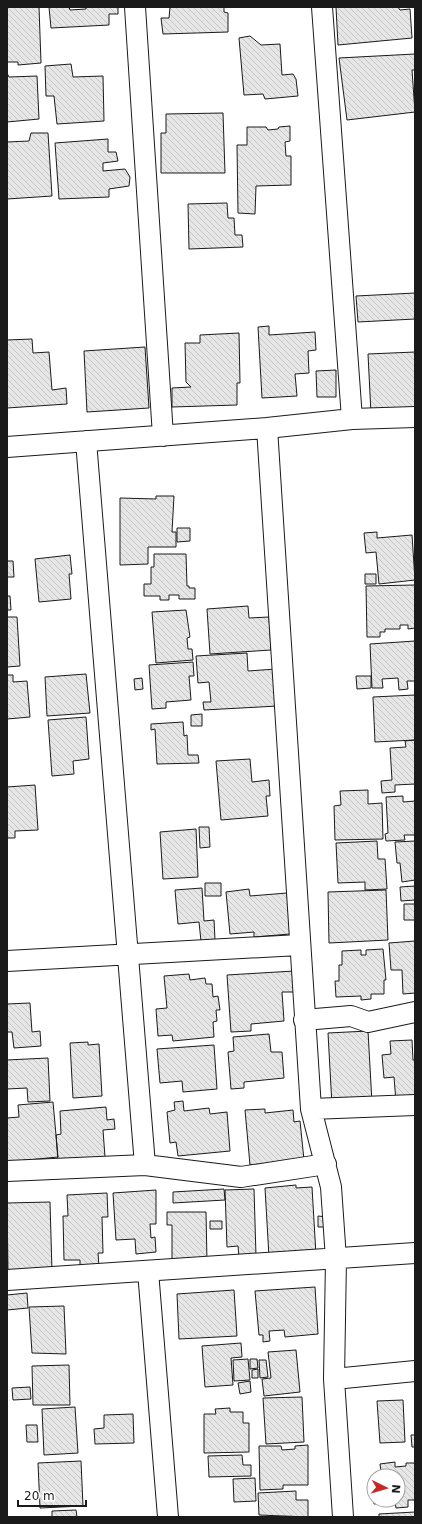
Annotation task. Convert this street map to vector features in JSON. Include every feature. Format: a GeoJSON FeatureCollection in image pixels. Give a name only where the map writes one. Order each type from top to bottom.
{"type":"FeatureCollection","features":[{"type":"Feature","properties":{"kind":"street"},"geometry":{"type":"LineString","coordinates":[[135,7],[163,436]]}},
{"type":"Feature","properties":{"kind":"street"},"geometry":{"type":"LineString","coordinates":[[322,7],[352,420]]}},
{"type":"Feature","properties":{"kind":"street"},"geometry":{"type":"LineString","coordinates":[[7,447],[267,428],[352,420],[415,417]]}},
{"type":"Feature","properties":{"kind":"street"},"geometry":{"type":"LineString","coordinates":[[267,428],[299,945],[311,1109],[331,1187],[336,1258],[334,1378],[343,1517]]}},
{"type":"Feature","properties":{"kind":"street"},"geometry":{"type":"LineString","coordinates":[[86,441],[145,1165]]}},
{"type":"Feature","properties":{"kind":"street"},"geometry":{"type":"LineString","coordinates":[[7,961],[299,945]]}},
{"type":"Feature","properties":{"kind":"street"},"geometry":{"type":"LineString","coordinates":[[304,1020],[351,1016],[368,1022],[415,1012]]}},
{"type":"Feature","properties":{"kind":"street"},"geometry":{"type":"LineString","coordinates":[[311,1109],[415,1105]]}},
{"type":"Feature","properties":{"kind":"street"},"geometry":{"type":"LineString","coordinates":[[7,1171],[145,1165],[241,1176],[326,1164]]}},
{"type":"Feature","properties":{"kind":"street"},"geometry":{"type":"LineString","coordinates":[[7,1280],[415,1253]]}},
{"type":"Feature","properties":{"kind":"street"},"geometry":{"type":"LineString","coordinates":[[148,1271],[168,1517]]}},
{"type":"Feature","properties":{"kind":"street"},"geometry":{"type":"LineString","coordinates":[[334,1378],[415,1371]]}},
{"type":"Feature","properties":{"kind":"building"},"geometry":{"type":"Polygon","coordinates":[[[7,7],[39,7],[41,63],[18,65],[18,62],[7,62],[7,7]]]}},
{"type":"Feature","properties":{"kind":"building"},"geometry":{"type":"Polygon","coordinates":[[[49,7],[69,7],[70,10],[86,9],[86,7],[118,7],[118,14],[109,14],[109,25],[51,28],[49,7]]]}},
{"type":"Feature","properties":{"kind":"building"},"geometry":{"type":"Polygon","coordinates":[[[170,7],[224,7],[224,12],[228,13],[228,32],[163,34],[161,18],[169,18],[170,7]]]}},
{"type":"Feature","properties":{"kind":"building"},"geometry":{"type":"Polygon","coordinates":[[[336,7],[398,7],[400,10],[410,9],[412,38],[338,45],[336,7]]]}},
{"type":"Feature","properties":{"kind":"building"},"geometry":{"type":"Polygon","coordinates":[[[250,36],[261,45],[280,44],[282,75],[293,74],[296,79],[298,96],[265,99],[263,94],[244,95],[239,38],[250,36]]]}},
{"type":"Feature","properties":{"kind":"building"},"geometry":{"type":"Polygon","coordinates":[[[415,54],[415,70],[412,70],[415,112],[347,120],[339,58],[415,54]]]}},
{"type":"Feature","properties":{"kind":"building"},"geometry":{"type":"Polygon","coordinates":[[[71,64],[73,77],[103,76],[104,121],[57,124],[54,96],[46,96],[45,66],[71,64]]]}},
{"type":"Feature","properties":{"kind":"building"},"geometry":{"type":"Polygon","coordinates":[[[7,73],[9,77],[37,76],[39,119],[7,122],[7,73]]]}},
{"type":"Feature","properties":{"kind":"building"},"geometry":{"type":"Polygon","coordinates":[[[223,113],[225,173],[161,173],[161,133],[166,133],[166,114],[223,113]]]}},
{"type":"Feature","properties":{"kind":"building"},"geometry":{"type":"Polygon","coordinates":[[[290,126],[290,141],[285,142],[286,156],[291,156],[291,185],[256,186],[255,214],[238,213],[237,145],[247,145],[247,127],[266,127],[268,130],[290,126]]]}},
{"type":"Feature","properties":{"kind":"building"},"geometry":{"type":"Polygon","coordinates":[[[31,133],[48,133],[52,196],[7,199],[7,142],[29,141],[31,133]]]}},
{"type":"Feature","properties":{"kind":"building"},"geometry":{"type":"Polygon","coordinates":[[[108,139],[108,152],[116,152],[118,161],[103,163],[103,171],[125,169],[130,177],[129,186],[109,189],[109,197],[59,199],[55,143],[108,139]]]}},
{"type":"Feature","properties":{"kind":"building"},"geometry":{"type":"Polygon","coordinates":[[[227,203],[228,218],[234,218],[235,235],[242,235],[243,247],[189,249],[188,204],[227,203]]]}},
{"type":"Feature","properties":{"kind":"building"},"geometry":{"type":"Polygon","coordinates":[[[415,293],[415,319],[358,322],[356,296],[415,293]]]}},
{"type":"Feature","properties":{"kind":"building"},"geometry":{"type":"Polygon","coordinates":[[[269,326],[269,335],[315,332],[316,350],[308,351],[309,373],[295,374],[297,396],[262,398],[258,327],[269,326]]]}},
{"type":"Feature","properties":{"kind":"building"},"geometry":{"type":"Polygon","coordinates":[[[239,333],[240,383],[237,383],[237,405],[172,407],[172,388],[191,387],[186,382],[185,343],[200,343],[200,335],[239,333]]]}},
{"type":"Feature","properties":{"kind":"building"},"geometry":{"type":"Polygon","coordinates":[[[32,339],[33,353],[49,352],[52,390],[66,388],[67,404],[7,408],[7,340],[32,339]]]}},
{"type":"Feature","properties":{"kind":"building"},"geometry":{"type":"Polygon","coordinates":[[[145,347],[149,408],[87,412],[84,351],[145,347]]]}},
{"type":"Feature","properties":{"kind":"building"},"geometry":{"type":"Polygon","coordinates":[[[415,352],[415,411],[371,414],[368,354],[415,352]]]}},
{"type":"Feature","properties":{"kind":"building"},"geometry":{"type":"Polygon","coordinates":[[[336,370],[336,397],[317,397],[316,371],[336,370]]]}},
{"type":"Feature","properties":{"kind":"building"},"geometry":{"type":"Polygon","coordinates":[[[156,496],[174,496],[172,532],[176,532],[176,547],[148,547],[148,564],[120,565],[120,498],[156,499],[156,496]]]}},
{"type":"Feature","properties":{"kind":"building"},"geometry":{"type":"Polygon","coordinates":[[[177,528],[190,528],[190,541],[177,542],[177,528]]]}},
{"type":"Feature","properties":{"kind":"building"},"geometry":{"type":"Polygon","coordinates":[[[377,532],[377,538],[412,535],[415,580],[379,584],[376,552],[366,553],[364,533],[377,532]]]}},
{"type":"Feature","properties":{"kind":"building"},"geometry":{"type":"Polygon","coordinates":[[[154,554],[186,554],[187,586],[189,586],[189,588],[195,588],[195,599],[179,599],[179,595],[169,595],[169,600],[160,600],[160,596],[144,596],[144,584],[151,584],[151,567],[154,567],[154,554]]]}},
{"type":"Feature","properties":{"kind":"building"},"geometry":{"type":"Polygon","coordinates":[[[70,555],[72,574],[69,574],[71,599],[39,602],[35,559],[70,555]]]}},
{"type":"Feature","properties":{"kind":"building"},"geometry":{"type":"Polygon","coordinates":[[[7,561],[13,561],[14,577],[7,577],[7,561]]]}},
{"type":"Feature","properties":{"kind":"building"},"geometry":{"type":"Polygon","coordinates":[[[365,574],[376,574],[376,584],[365,584],[365,574]]]}},
{"type":"Feature","properties":{"kind":"building"},"geometry":{"type":"Polygon","coordinates":[[[415,585],[415,628],[408,629],[408,625],[400,625],[400,629],[385,629],[385,632],[380,632],[380,637],[367,637],[366,586],[415,585]]]}},
{"type":"Feature","properties":{"kind":"building"},"geometry":{"type":"Polygon","coordinates":[[[7,596],[10,596],[11,610],[7,610],[7,596]]]}},
{"type":"Feature","properties":{"kind":"building"},"geometry":{"type":"Polygon","coordinates":[[[248,606],[249,618],[269,617],[271,650],[210,654],[207,609],[248,606]]]}},
{"type":"Feature","properties":{"kind":"building"},"geometry":{"type":"Polygon","coordinates":[[[186,610],[190,637],[187,638],[188,649],[192,649],[193,660],[156,663],[152,612],[186,610]]]}},
{"type":"Feature","properties":{"kind":"building"},"geometry":{"type":"Polygon","coordinates":[[[7,617],[17,617],[20,666],[7,667],[7,617]]]}},
{"type":"Feature","properties":{"kind":"building"},"geometry":{"type":"Polygon","coordinates":[[[415,641],[415,681],[407,681],[408,689],[399,690],[398,678],[382,679],[383,688],[372,688],[370,644],[415,641]]]}},
{"type":"Feature","properties":{"kind":"building"},"geometry":{"type":"Polygon","coordinates":[[[247,653],[248,671],[276,669],[278,706],[204,710],[203,702],[211,702],[209,682],[198,683],[196,656],[247,653]]]}},
{"type":"Feature","properties":{"kind":"building"},"geometry":{"type":"Polygon","coordinates":[[[193,662],[194,676],[189,676],[191,700],[166,702],[166,708],[152,709],[149,665],[193,662]]]}},
{"type":"Feature","properties":{"kind":"building"},"geometry":{"type":"Polygon","coordinates":[[[86,674],[90,713],[47,716],[45,677],[86,674]]]}},
{"type":"Feature","properties":{"kind":"building"},"geometry":{"type":"Polygon","coordinates":[[[7,675],[13,675],[13,682],[27,681],[30,717],[7,719],[7,675]]]}},
{"type":"Feature","properties":{"kind":"building"},"geometry":{"type":"Polygon","coordinates":[[[356,676],[371,676],[371,688],[357,689],[356,676]]]}},
{"type":"Feature","properties":{"kind":"building"},"geometry":{"type":"Polygon","coordinates":[[[142,678],[143,689],[135,690],[134,679],[142,678]]]}},
{"type":"Feature","properties":{"kind":"building"},"geometry":{"type":"Polygon","coordinates":[[[415,695],[415,740],[375,742],[373,697],[415,695]]]}},
{"type":"Feature","properties":{"kind":"building"},"geometry":{"type":"Polygon","coordinates":[[[202,714],[202,726],[191,726],[191,715],[202,714]]]}},
{"type":"Feature","properties":{"kind":"building"},"geometry":{"type":"Polygon","coordinates":[[[86,717],[89,759],[73,761],[74,774],[52,776],[48,720],[86,717]]]}},
{"type":"Feature","properties":{"kind":"building"},"geometry":{"type":"Polygon","coordinates":[[[183,722],[184,736],[187,735],[188,755],[198,755],[199,763],[157,764],[155,729],[151,730],[151,724],[183,722]]]}},
{"type":"Feature","properties":{"kind":"building"},"geometry":{"type":"Polygon","coordinates":[[[415,740],[415,784],[395,785],[395,792],[382,793],[381,781],[392,780],[390,748],[406,747],[405,741],[415,740]]]}},
{"type":"Feature","properties":{"kind":"building"},"geometry":{"type":"Polygon","coordinates":[[[250,759],[252,782],[269,780],[270,796],[266,796],[268,816],[221,820],[216,761],[250,759]]]}},
{"type":"Feature","properties":{"kind":"building"},"geometry":{"type":"Polygon","coordinates":[[[35,785],[38,830],[15,831],[15,838],[7,838],[7,787],[35,785]]]}},
{"type":"Feature","properties":{"kind":"building"},"geometry":{"type":"Polygon","coordinates":[[[368,790],[368,804],[382,803],[383,839],[335,840],[334,806],[341,805],[340,791],[368,790]]]}},
{"type":"Feature","properties":{"kind":"building"},"geometry":{"type":"Polygon","coordinates":[[[403,796],[403,802],[415,801],[415,835],[404,835],[405,840],[386,841],[385,834],[388,833],[386,797],[403,796]]]}},
{"type":"Feature","properties":{"kind":"building"},"geometry":{"type":"Polygon","coordinates":[[[199,827],[209,827],[210,847],[200,848],[199,827]]]}},
{"type":"Feature","properties":{"kind":"building"},"geometry":{"type":"Polygon","coordinates":[[[196,829],[198,877],[163,879],[160,832],[196,829]]]}},
{"type":"Feature","properties":{"kind":"building"},"geometry":{"type":"Polygon","coordinates":[[[377,841],[378,859],[385,859],[387,889],[365,890],[365,882],[338,883],[336,843],[377,841]]]}},
{"type":"Feature","properties":{"kind":"building"},"geometry":{"type":"Polygon","coordinates":[[[415,841],[415,880],[402,882],[400,863],[397,863],[395,842],[415,841]]]}},
{"type":"Feature","properties":{"kind":"building"},"geometry":{"type":"Polygon","coordinates":[[[205,883],[221,883],[221,896],[205,896],[205,883]]]}},
{"type":"Feature","properties":{"kind":"building"},"geometry":{"type":"Polygon","coordinates":[[[415,886],[415,900],[401,901],[400,887],[415,886]]]}},
{"type":"Feature","properties":{"kind":"building"},"geometry":{"type":"Polygon","coordinates":[[[202,888],[204,921],[214,920],[215,940],[201,941],[199,922],[178,924],[175,890],[202,888]]]}},
{"type":"Feature","properties":{"kind":"building"},"geometry":{"type":"Polygon","coordinates":[[[249,889],[250,896],[287,893],[290,934],[254,937],[254,932],[230,934],[226,892],[249,889]]]}},
{"type":"Feature","properties":{"kind":"building"},"geometry":{"type":"Polygon","coordinates":[[[386,890],[388,940],[329,943],[328,892],[386,890]]]}},
{"type":"Feature","properties":{"kind":"building"},"geometry":{"type":"Polygon","coordinates":[[[404,904],[415,904],[415,920],[404,920],[404,904]]]}},
{"type":"Feature","properties":{"kind":"building"},"geometry":{"type":"Polygon","coordinates":[[[415,941],[415,993],[403,994],[402,970],[391,970],[389,943],[415,941]]]}},
{"type":"Feature","properties":{"kind":"building"},"geometry":{"type":"Polygon","coordinates":[[[383,949],[386,980],[384,980],[384,994],[371,994],[371,999],[361,1000],[361,996],[336,997],[335,981],[339,981],[339,965],[342,965],[342,951],[361,950],[361,955],[366,955],[366,950],[383,949]]]}},
{"type":"Feature","properties":{"kind":"building"},"geometry":{"type":"Polygon","coordinates":[[[294,971],[295,992],[282,992],[284,1021],[251,1024],[251,1031],[231,1032],[227,975],[294,971]]]}},
{"type":"Feature","properties":{"kind":"building"},"geometry":{"type":"Polygon","coordinates":[[[189,974],[190,980],[205,978],[206,984],[212,984],[213,997],[218,996],[220,1010],[216,1010],[217,1021],[213,1022],[214,1037],[173,1041],[172,1035],[158,1036],[156,1009],[167,1008],[164,976],[189,974]]]}},
{"type":"Feature","properties":{"kind":"building"},"geometry":{"type":"Polygon","coordinates":[[[30,1003],[32,1032],[40,1031],[41,1046],[14,1048],[12,1032],[7,1032],[7,1004],[30,1003]]]}},
{"type":"Feature","properties":{"kind":"building"},"geometry":{"type":"Polygon","coordinates":[[[368,1031],[372,1103],[332,1106],[328,1033],[368,1031]]]}},
{"type":"Feature","properties":{"kind":"building"},"geometry":{"type":"Polygon","coordinates":[[[269,1034],[271,1052],[282,1052],[284,1078],[244,1082],[244,1088],[231,1089],[228,1052],[234,1051],[233,1037],[269,1034]]]}},
{"type":"Feature","properties":{"kind":"building"},"geometry":{"type":"Polygon","coordinates":[[[412,1040],[413,1060],[415,1060],[415,1101],[396,1102],[394,1077],[384,1078],[382,1055],[391,1054],[390,1041],[412,1040]]]}},
{"type":"Feature","properties":{"kind":"building"},"geometry":{"type":"Polygon","coordinates":[[[88,1042],[88,1045],[99,1044],[102,1096],[73,1098],[70,1043],[88,1042]]]}},
{"type":"Feature","properties":{"kind":"building"},"geometry":{"type":"Polygon","coordinates":[[[214,1045],[217,1089],[183,1092],[182,1081],[160,1083],[157,1049],[214,1045]]]}},
{"type":"Feature","properties":{"kind":"building"},"geometry":{"type":"Polygon","coordinates":[[[48,1058],[50,1101],[28,1102],[27,1088],[7,1089],[7,1060],[48,1058]]]}},
{"type":"Feature","properties":{"kind":"building"},"geometry":{"type":"Polygon","coordinates":[[[183,1101],[184,1111],[209,1108],[210,1114],[227,1112],[230,1151],[178,1156],[176,1142],[170,1143],[167,1112],[175,1110],[174,1102],[183,1101]]]}},
{"type":"Feature","properties":{"kind":"building"},"geometry":{"type":"Polygon","coordinates":[[[53,1102],[58,1157],[7,1162],[7,1118],[19,1117],[18,1105],[53,1102]]]}},
{"type":"Feature","properties":{"kind":"building"},"geometry":{"type":"Polygon","coordinates":[[[106,1107],[107,1120],[114,1119],[115,1129],[103,1130],[105,1157],[58,1161],[56,1135],[61,1134],[60,1111],[106,1107]]]}},
{"type":"Feature","properties":{"kind":"building"},"geometry":{"type":"Polygon","coordinates":[[[265,1109],[265,1113],[293,1110],[294,1122],[300,1121],[304,1160],[250,1165],[245,1110],[265,1109]]]}},
{"type":"Feature","properties":{"kind":"building"},"geometry":{"type":"Polygon","coordinates":[[[296,1185],[296,1188],[312,1187],[316,1255],[269,1257],[265,1188],[296,1185]]]}},
{"type":"Feature","properties":{"kind":"building"},"geometry":{"type":"Polygon","coordinates":[[[224,1189],[225,1200],[173,1203],[173,1192],[224,1189]]]}},
{"type":"Feature","properties":{"kind":"building"},"geometry":{"type":"Polygon","coordinates":[[[254,1189],[256,1256],[239,1257],[238,1246],[227,1247],[225,1190],[254,1189]]]}},
{"type":"Feature","properties":{"kind":"building"},"geometry":{"type":"Polygon","coordinates":[[[156,1190],[156,1224],[150,1224],[151,1238],[155,1237],[156,1252],[136,1254],[135,1239],[116,1240],[113,1193],[156,1190]]]}},
{"type":"Feature","properties":{"kind":"building"},"geometry":{"type":"Polygon","coordinates":[[[107,1193],[108,1217],[102,1217],[103,1253],[98,1253],[99,1267],[80,1267],[80,1260],[64,1260],[63,1216],[68,1216],[67,1195],[107,1193]]]}},
{"type":"Feature","properties":{"kind":"building"},"geometry":{"type":"Polygon","coordinates":[[[50,1202],[52,1272],[8,1274],[7,1203],[50,1202]]]}},
{"type":"Feature","properties":{"kind":"building"},"geometry":{"type":"Polygon","coordinates":[[[167,1212],[206,1212],[207,1262],[172,1262],[172,1225],[167,1225],[167,1212]]]}},
{"type":"Feature","properties":{"kind":"building"},"geometry":{"type":"Polygon","coordinates":[[[318,1216],[327,1217],[327,1227],[318,1227],[318,1216]]]}},
{"type":"Feature","properties":{"kind":"building"},"geometry":{"type":"Polygon","coordinates":[[[210,1221],[222,1221],[222,1229],[210,1229],[210,1221]]]}},
{"type":"Feature","properties":{"kind":"building"},"geometry":{"type":"Polygon","coordinates":[[[315,1287],[318,1334],[285,1337],[284,1330],[269,1331],[270,1341],[263,1342],[263,1335],[259,1335],[255,1291],[315,1287]]]}},
{"type":"Feature","properties":{"kind":"building"},"geometry":{"type":"Polygon","coordinates":[[[234,1290],[237,1336],[179,1339],[177,1294],[234,1290]]]}},
{"type":"Feature","properties":{"kind":"building"},"geometry":{"type":"Polygon","coordinates":[[[27,1293],[28,1308],[7,1310],[7,1295],[27,1293]]]}},
{"type":"Feature","properties":{"kind":"building"},"geometry":{"type":"Polygon","coordinates":[[[64,1306],[66,1354],[32,1353],[29,1307],[64,1306]]]}},
{"type":"Feature","properties":{"kind":"building"},"geometry":{"type":"Polygon","coordinates":[[[241,1343],[242,1357],[231,1358],[233,1385],[205,1387],[202,1346],[241,1343]]]}},
{"type":"Feature","properties":{"kind":"building"},"geometry":{"type":"Polygon","coordinates":[[[296,1350],[300,1392],[264,1396],[262,1379],[271,1378],[268,1352],[296,1350]]]}},
{"type":"Feature","properties":{"kind":"building"},"geometry":{"type":"Polygon","coordinates":[[[248,1359],[250,1380],[234,1381],[233,1360],[248,1359]]]}},
{"type":"Feature","properties":{"kind":"building"},"geometry":{"type":"Polygon","coordinates":[[[250,1359],[257,1359],[258,1368],[250,1369],[250,1359]]]}},
{"type":"Feature","properties":{"kind":"building"},"geometry":{"type":"Polygon","coordinates":[[[259,1360],[266,1360],[268,1377],[260,1378],[259,1360]]]}},
{"type":"Feature","properties":{"kind":"building"},"geometry":{"type":"Polygon","coordinates":[[[69,1365],[70,1405],[33,1405],[32,1366],[69,1365]]]}},
{"type":"Feature","properties":{"kind":"building"},"geometry":{"type":"Polygon","coordinates":[[[258,1369],[258,1378],[252,1378],[252,1370],[258,1369]]]}},
{"type":"Feature","properties":{"kind":"building"},"geometry":{"type":"Polygon","coordinates":[[[250,1381],[251,1392],[240,1394],[238,1383],[250,1381]]]}},
{"type":"Feature","properties":{"kind":"building"},"geometry":{"type":"Polygon","coordinates":[[[30,1387],[31,1399],[13,1400],[12,1388],[30,1387]]]}},
{"type":"Feature","properties":{"kind":"building"},"geometry":{"type":"Polygon","coordinates":[[[302,1397],[304,1442],[266,1444],[263,1398],[302,1397]]]}},
{"type":"Feature","properties":{"kind":"building"},"geometry":{"type":"Polygon","coordinates":[[[403,1400],[405,1442],[380,1443],[377,1401],[403,1400]]]}},
{"type":"Feature","properties":{"kind":"building"},"geometry":{"type":"Polygon","coordinates":[[[75,1407],[78,1453],[44,1455],[42,1409],[75,1407]]]}},
{"type":"Feature","properties":{"kind":"building"},"geometry":{"type":"Polygon","coordinates":[[[230,1408],[230,1412],[243,1412],[243,1423],[249,1423],[249,1452],[204,1453],[204,1414],[216,1414],[215,1409],[230,1408]]]}},
{"type":"Feature","properties":{"kind":"building"},"geometry":{"type":"Polygon","coordinates":[[[133,1414],[134,1443],[95,1444],[94,1429],[104,1428],[104,1415],[133,1414]]]}},
{"type":"Feature","properties":{"kind":"building"},"geometry":{"type":"Polygon","coordinates":[[[26,1425],[37,1425],[38,1442],[27,1442],[26,1425]]]}},
{"type":"Feature","properties":{"kind":"building"},"geometry":{"type":"Polygon","coordinates":[[[411,1435],[415,1435],[415,1447],[412,1447],[411,1435]]]}},
{"type":"Feature","properties":{"kind":"building"},"geometry":{"type":"Polygon","coordinates":[[[308,1445],[308,1485],[283,1485],[283,1489],[260,1490],[259,1446],[281,1446],[282,1450],[295,1449],[295,1446],[308,1445]]]}},
{"type":"Feature","properties":{"kind":"building"},"geometry":{"type":"Polygon","coordinates":[[[242,1455],[243,1465],[251,1465],[251,1476],[209,1477],[208,1456],[242,1455]]]}},
{"type":"Feature","properties":{"kind":"building"},"geometry":{"type":"Polygon","coordinates":[[[81,1461],[83,1506],[40,1508],[38,1463],[81,1461]]]}},
{"type":"Feature","properties":{"kind":"building"},"geometry":{"type":"Polygon","coordinates":[[[395,1462],[395,1467],[406,1466],[406,1463],[415,1463],[415,1500],[408,1500],[408,1507],[406,1507],[406,1468],[380,1468],[380,1464],[395,1462]]]}},
{"type":"Feature","properties":{"kind":"building"},"geometry":{"type":"Polygon","coordinates":[[[255,1478],[256,1501],[234,1502],[233,1479],[255,1478]]]}},
{"type":"Feature","properties":{"kind":"building"},"geometry":{"type":"Polygon","coordinates":[[[296,1491],[296,1500],[308,1500],[308,1517],[259,1515],[258,1493],[296,1491]]]}},
{"type":"Feature","properties":{"kind":"building"},"geometry":{"type":"Polygon","coordinates":[[[76,1510],[77,1517],[52,1517],[52,1511],[76,1510]]]}},
{"type":"Feature","properties":{"kind":"building"},"geometry":{"type":"Polygon","coordinates":[[[415,1512],[415,1517],[379,1517],[379,1514],[415,1512]]]}}]}
